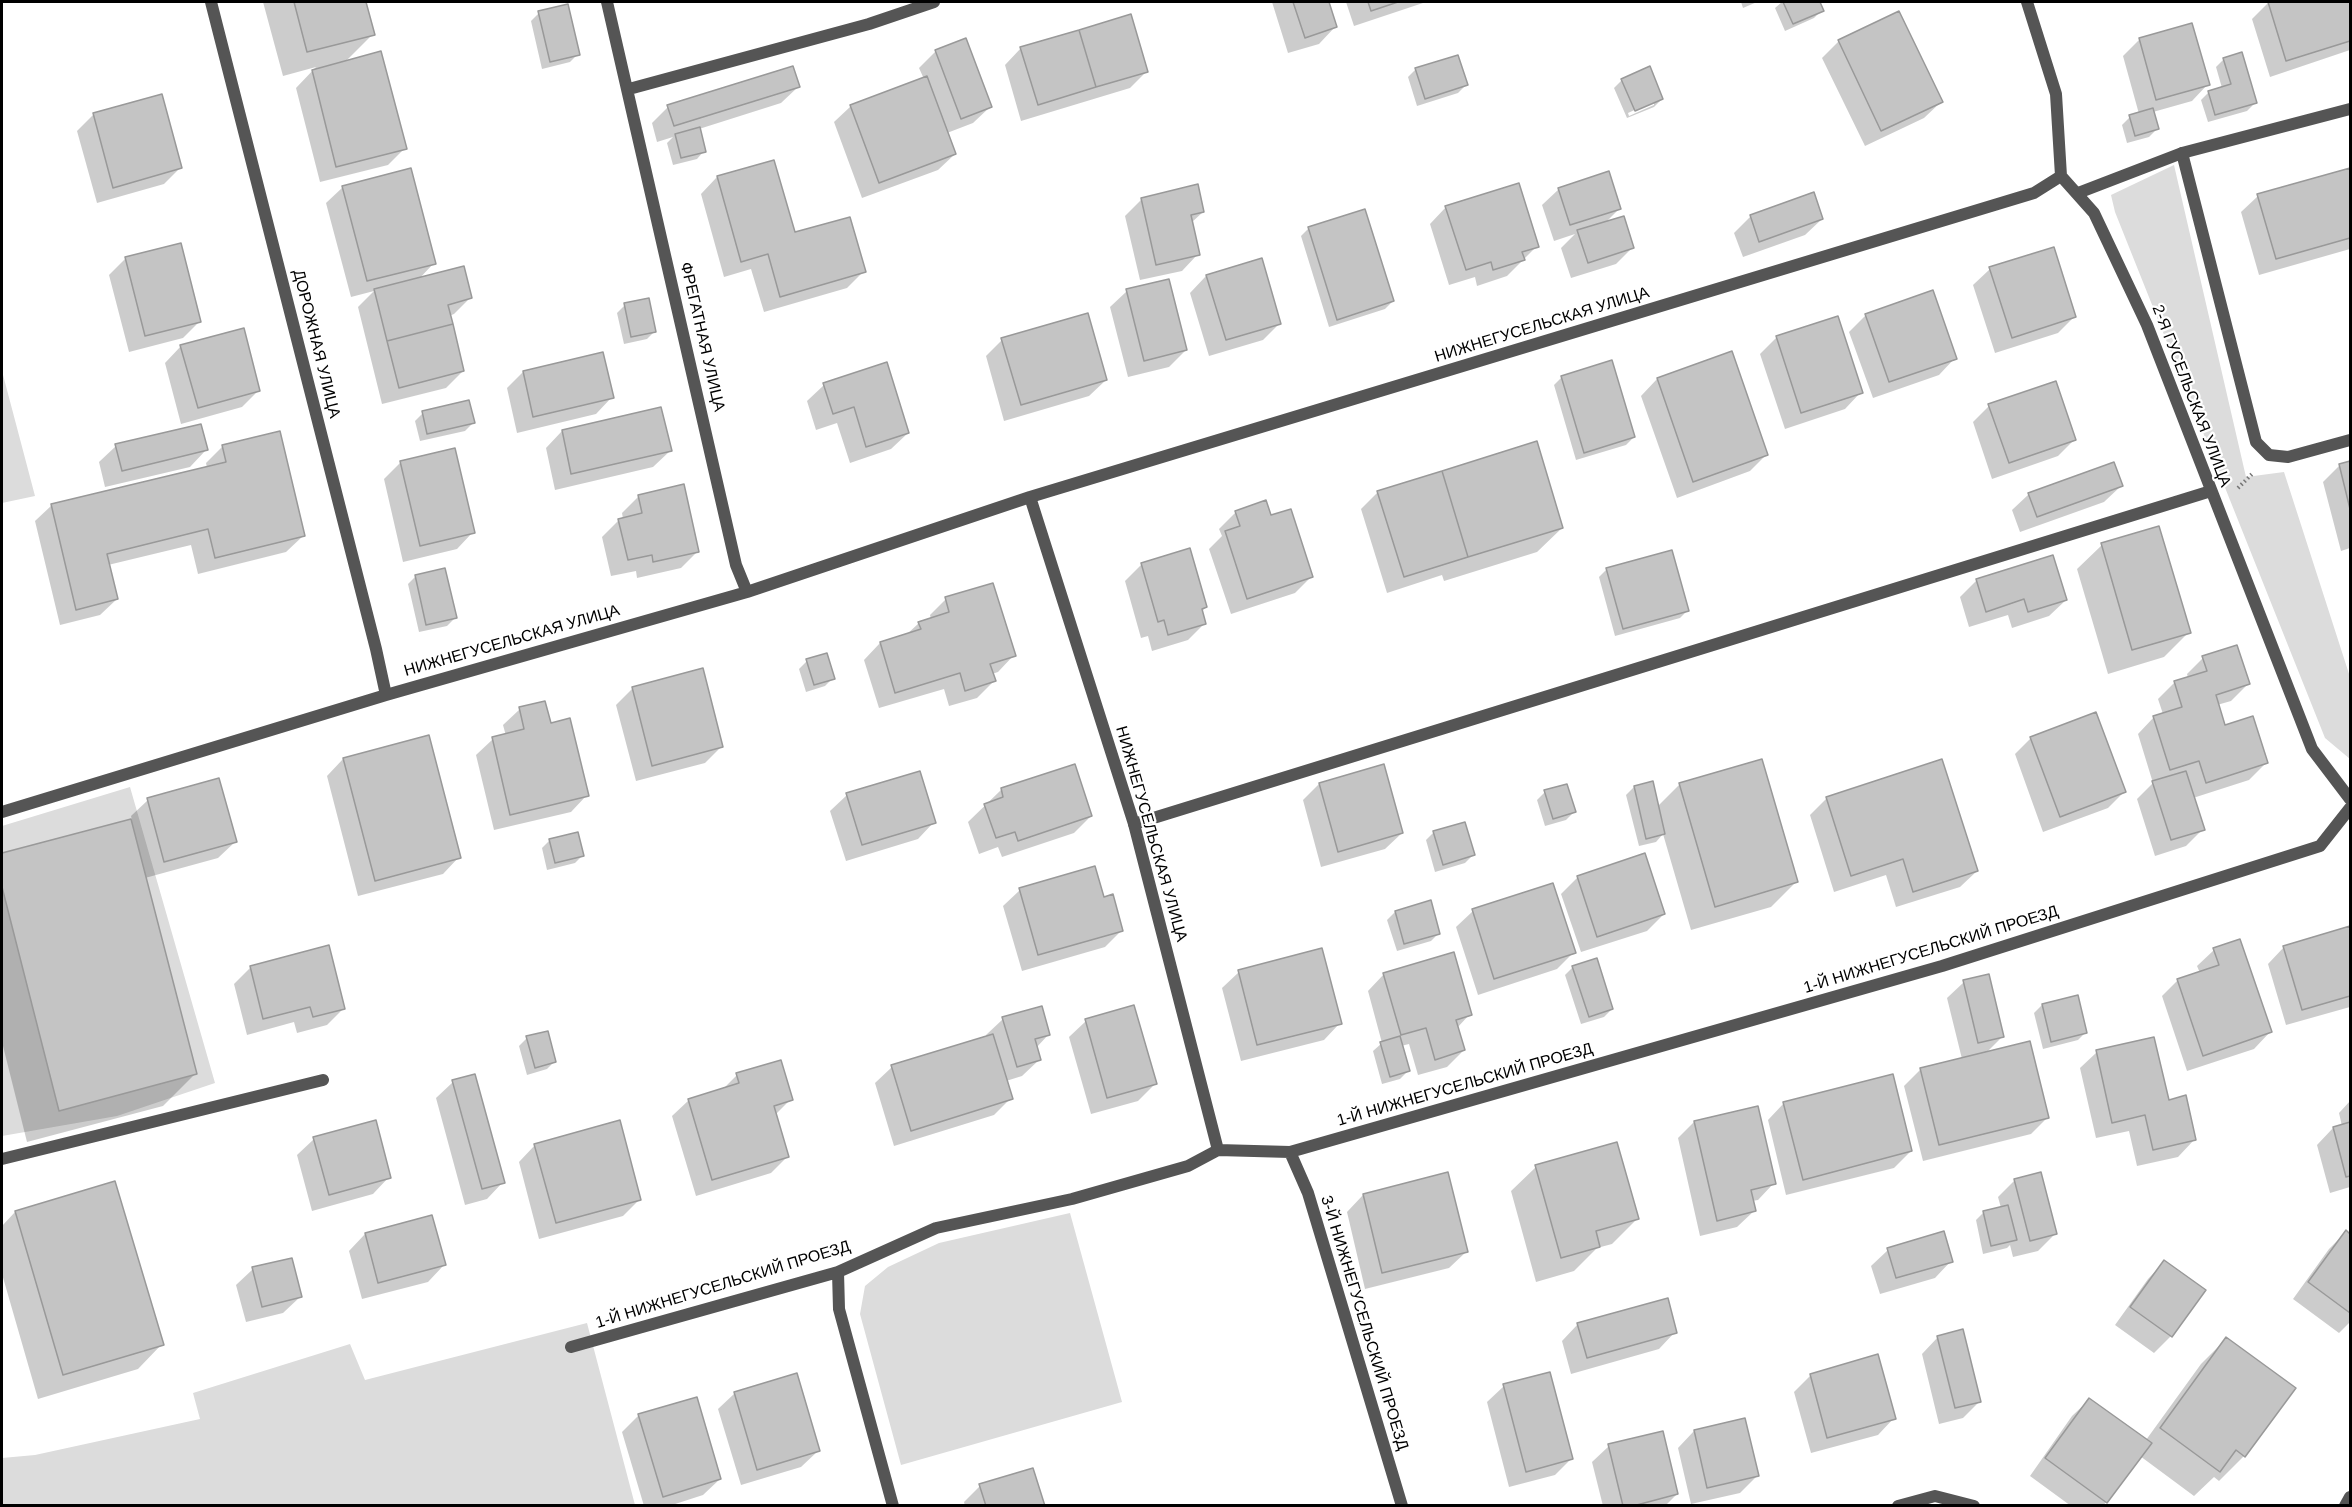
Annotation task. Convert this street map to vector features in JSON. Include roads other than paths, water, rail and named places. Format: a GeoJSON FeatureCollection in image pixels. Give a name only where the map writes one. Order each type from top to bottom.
{"type":"FeatureCollection","features":[{"type":"Feature","properties":{"kind":"street","name":"ДОРОЖНАЯ УЛИЦА"},"geometry":{"type":"LineString","coordinates":[[211,2],[386,695]]}},
{"type":"Feature","properties":{"kind":"street","name":"ФРЕГАТНАЯ УЛИЦА"},"geometry":{"type":"LineString","coordinates":[[607,2],[629,89],[736,565],[747,592]]}},
{"type":"Feature","properties":{"kind":"street"},"geometry":{"type":"LineString","coordinates":[[629,89],[869,24],[934,2]]}},
{"type":"Feature","properties":{"kind":"street"},"geometry":{"type":"LineString","coordinates":[[2027,2],[2056,94],[2061,176]]}},
{"type":"Feature","properties":{"kind":"street"},"geometry":{"type":"LineString","coordinates":[[2078,193],[2181,153],[2350,109]]}},
{"type":"Feature","properties":{"kind":"street"},"geometry":{"type":"LineString","coordinates":[[2181,153],[2256,442],[2269,455],[2288,457],[2350,440]]}},
{"type":"Feature","properties":{"kind":"street","name":"НИЖНЕГУСЕЛЬСКАЯ УЛИЦА"},"geometry":{"type":"LineString","coordinates":[[2,812],[386,695],[747,592],[1030,496],[2034,193],[2061,176]]}},
{"type":"Feature","properties":{"kind":"street","name":"2-Я ГУСЕЛЬСКАЯ УЛИЦА"},"geometry":{"type":"LineString","coordinates":[[2061,176],[2094,213],[2147,325],[2312,749],[2350,799]]}},
{"type":"Feature","properties":{"kind":"street"},"geometry":{"type":"LineString","coordinates":[[1134,824],[2211,491]]}},
{"type":"Feature","properties":{"kind":"street","name":"НИЖНЕГУСЕЛЬСКАЯ УЛИЦА"},"geometry":{"type":"LineString","coordinates":[[1030,496],[1134,824],[1218,1150]]}},
{"type":"Feature","properties":{"kind":"street","name":"1-Й НИЖНЕГУСЕЛЬСКИЙ ПРОЕЗД"},"geometry":{"type":"LineString","coordinates":[[571,1347],[838,1272],[936,1228],[1072,1199],[1188,1166],[1218,1150],[1290,1152],[1942,966],[2320,846],[2350,808]]}},
{"type":"Feature","properties":{"kind":"street"},"geometry":{"type":"LineString","coordinates":[[2,1159],[323,1080]]}},
{"type":"Feature","properties":{"kind":"street","name":"3-Й НИЖНЕГУСЕЛЬСКИЙ ПРОЕЗД"},"geometry":{"type":"LineString","coordinates":[[1290,1152],[1308,1192],[1402,1506]]}},
{"type":"Feature","properties":{"kind":"street"},"geometry":{"type":"LineString","coordinates":[[838,1272],[839,1309],[893,1506]]}},
{"type":"Feature","properties":{"kind":"street"},"geometry":{"type":"LineString","coordinates":[[1898,1506],[1935,1496],[1974,1506]]}},
{"type":"Feature","properties":{"kind":"street"},"geometry":{"type":"LineString","coordinates":[[2345,1506],[2350,1497]]}}]}
